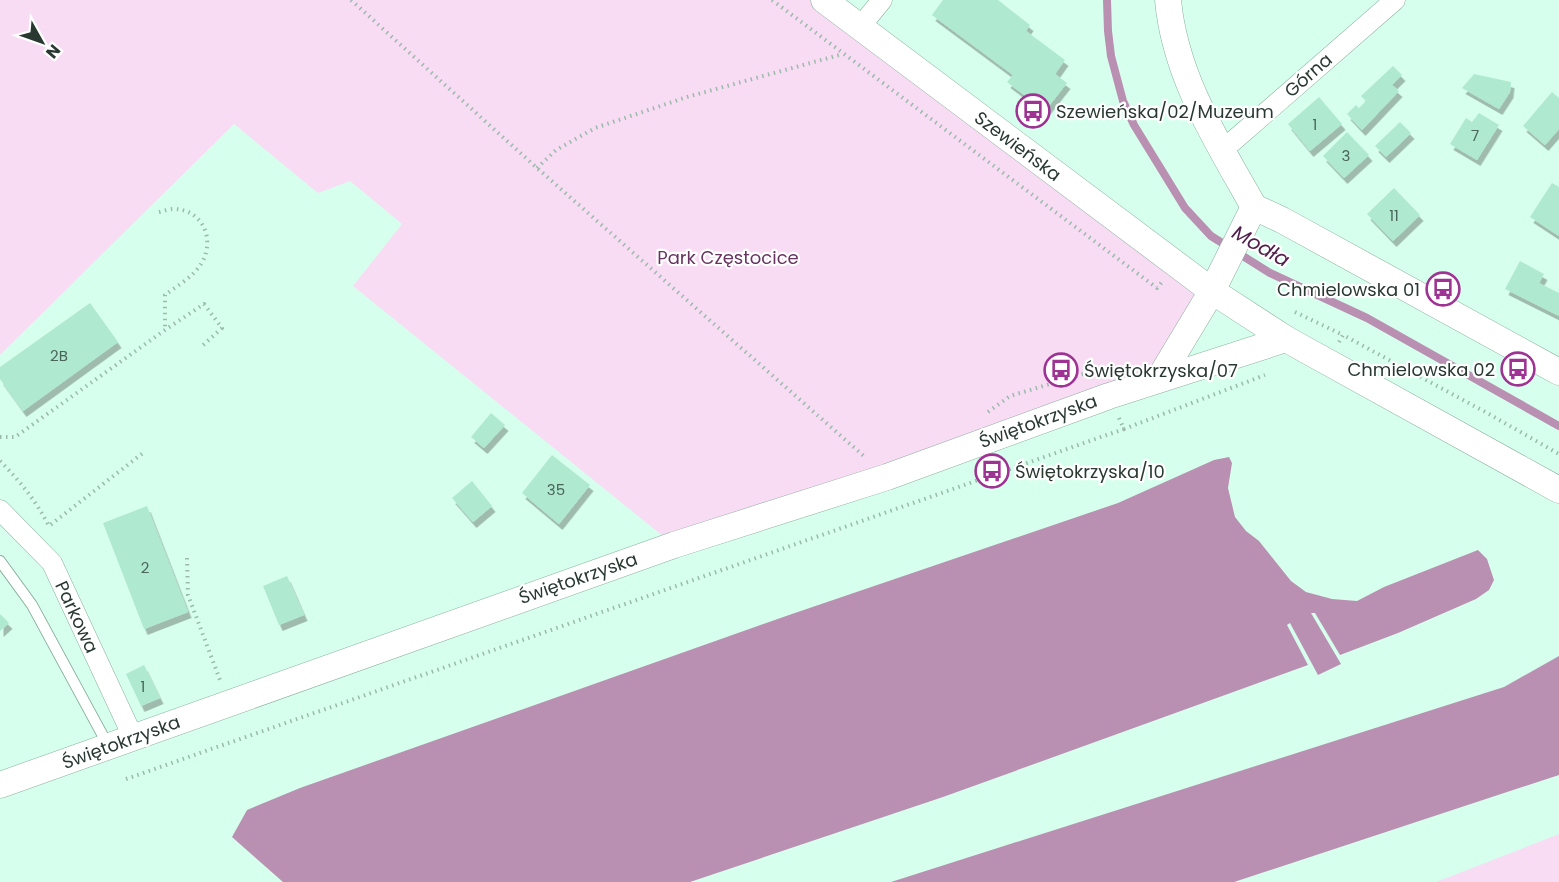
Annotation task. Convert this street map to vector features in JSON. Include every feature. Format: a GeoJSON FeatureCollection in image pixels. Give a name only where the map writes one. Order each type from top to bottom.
{"type":"FeatureCollection","features":[{"type":"Feature","properties":{"kind":"street","name":"Szewieńska"},"geometry":{"type":"LineString","coordinates":[[824,0],[1212,291],[1286,339],[1559,490]]}},
{"type":"Feature","properties":{"kind":"street"},"geometry":{"type":"LineString","coordinates":[[860,27],[882,0]]}},
{"type":"Feature","properties":{"kind":"street"},"geometry":{"type":"LineString","coordinates":[[1168,0],[1170,22],[1185,78],[1220,148],[1254,207],[1282,220],[1559,372]]}},
{"type":"Feature","properties":{"kind":"street","name":"Górna"},"geometry":{"type":"LineString","coordinates":[[1220,148],[1232,142],[1395,0]]}},
{"type":"Feature","properties":{"kind":"street"},"geometry":{"type":"LineString","coordinates":[[1159,379],[1212,291],[1254,207]]}},
{"type":"Feature","properties":{"kind":"street","name":"Świętokrzyska"},"geometry":{"type":"LineString","coordinates":[[0,785],[674,545],[887,477],[1109,396],[1286,339]]}},
{"type":"Feature","properties":{"kind":"street","name":"Parkowa"},"geometry":{"type":"LineString","coordinates":[[0,510],[52,563],[133,737]]}},
{"type":"Feature","properties":{"kind":"lane"},"geometry":{"type":"LineString","coordinates":[[0,561],[32,604],[109,747]]}},
{"type":"Feature","properties":{"kind":"path"},"geometry":{"type":"LineString","coordinates":[[351,0],[537,168],[887,477]]}},
{"type":"Feature","properties":{"kind":"path"},"geometry":{"type":"LineString","coordinates":[[772,0],[1157,288],[1177,266]]}},
{"type":"Feature","properties":{"kind":"path"},"geometry":{"type":"LineString","coordinates":[[537,168],[556,150],[595,128],[687,97],[844,54]]}},
{"type":"Feature","properties":{"kind":"path"},"geometry":{"type":"LineString","coordinates":[[159,212],[175,209],[194,215],[205,229],[209,243],[201,265],[165,295],[165,330]]}},
{"type":"Feature","properties":{"kind":"path"},"geometry":{"type":"LineString","coordinates":[[0,436],[15,438],[204,304],[222,328],[200,348]]}},
{"type":"Feature","properties":{"kind":"path"},"geometry":{"type":"LineString","coordinates":[[1328,362],[1343,335],[1559,454]]}},
{"type":"Feature","properties":{"kind":"path"},"geometry":{"type":"LineString","coordinates":[[986,414],[1010,396],[1102,368],[1109,396],[1124,429]]}},
{"type":"Feature","properties":{"kind":"path"},"geometry":{"type":"LineString","coordinates":[[126,779],[1124,429],[1274,371]]}},
{"type":"Feature","properties":{"kind":"path"},"geometry":{"type":"LineString","coordinates":[[0,461],[19,480],[40,508],[49,526],[143,453]]}},
{"type":"Feature","properties":{"kind":"path"},"geometry":{"type":"LineString","coordinates":[[187,558],[188,594],[228,702]]}},
{"type":"Feature","properties":{"kind":"green space","name":"Park Częstocice"},"geometry":{"type":"Polygon","coordinates":[[[0,0],[824,0],[1212,291],[1159,379],[674,545],[353,286],[402,224],[350,181],[318,193],[234,124],[0,355],[0,0]]]}},
{"type":"Feature","properties":{"kind":"green space"},"geometry":{"type":"Polygon","coordinates":[[[1559,834],[1559,882],[1436,882],[1559,834]]]}},
{"type":"Feature","properties":{"kind":"shaded area"},"geometry":{"type":"Polygon","coordinates":[[[1229,457],[1232,463],[1228,488],[1235,517],[1246,531],[1259,541],[1291,581],[1306,592],[1332,599],[1357,601],[1384,587],[1478,550],[1487,559],[1494,580],[1489,590],[1476,599],[1340,655],[1315,613],[1311,613],[1341,664],[1318,675],[1290,623],[1287,625],[1308,665],[943,797],[690,882],[283,882],[232,837],[247,810],[300,788],[789,615],[1118,503],[1214,460],[1229,457]]]}},
{"type":"Feature","properties":{"kind":"shaded area"},"geometry":{"type":"Polygon","coordinates":[[[1559,656],[1559,775],[1234,882],[891,882],[1504,687],[1559,656]]]}},
{"type":"Feature","properties":{"kind":"building"},"geometry":{"type":"Polygon","coordinates":[[[943,0],[998,0],[1030,25],[1026,31],[1065,60],[1055,74],[1067,83],[1045,111],[1007,82],[1013,75],[932,15],[943,0]]]}},
{"type":"Feature","properties":{"kind":"building"},"geometry":{"type":"Polygon","coordinates":[[[1393,66],[1402,75],[1392,85],[1399,91],[1362,130],[1347,114],[1356,105],[1359,108],[1366,101],[1361,96],[1393,66]]]}},
{"type":"Feature","properties":{"kind":"building"},"geometry":{"type":"Polygon","coordinates":[[[1474,74],[1511,82],[1510,92],[1499,109],[1462,88],[1474,74]]]}},
{"type":"Feature","properties":{"kind":"building"},"geometry":{"type":"Polygon","coordinates":[[[1552,92],[1559,98],[1559,129],[1545,145],[1523,126],[1552,92]]]}},
{"type":"Feature","properties":{"kind":"building"},"geometry":{"type":"Polygon","coordinates":[[[1319,97],[1342,124],[1310,151],[1288,124],[1319,97]]]}},
{"type":"Feature","properties":{"kind":"building"},"geometry":{"type":"Polygon","coordinates":[[[1479,113],[1499,125],[1477,160],[1450,144],[1466,118],[1472,122],[1479,113]]]}},
{"type":"Feature","properties":{"kind":"building"},"geometry":{"type":"Polygon","coordinates":[[[1400,122],[1411,133],[1386,157],[1375,146],[1400,122]]]}},
{"type":"Feature","properties":{"kind":"building"},"geometry":{"type":"Polygon","coordinates":[[[1347,132],[1369,155],[1344,178],[1323,156],[1347,132]]]}},
{"type":"Feature","properties":{"kind":"building"},"geometry":{"type":"Polygon","coordinates":[[[1552,183],[1559,187],[1559,236],[1530,217],[1552,183]]]}},
{"type":"Feature","properties":{"kind":"building"},"geometry":{"type":"Polygon","coordinates":[[[1394,188],[1420,215],[1393,241],[1367,214],[1394,188]]]}},
{"type":"Feature","properties":{"kind":"building"},"geometry":{"type":"Polygon","coordinates":[[[1520,261],[1544,274],[1539,283],[1559,293],[1559,316],[1505,289],[1520,261]]]}},
{"type":"Feature","properties":{"kind":"building"},"geometry":{"type":"Polygon","coordinates":[[[90,303],[118,342],[23,411],[0,379],[0,367],[90,303]]]}},
{"type":"Feature","properties":{"kind":"building"},"geometry":{"type":"Polygon","coordinates":[[[491,413],[505,425],[484,448],[471,437],[491,413]]]}},
{"type":"Feature","properties":{"kind":"building"},"geometry":{"type":"Polygon","coordinates":[[[552,455],[590,485],[559,524],[522,493],[552,455]]]}},
{"type":"Feature","properties":{"kind":"building"},"geometry":{"type":"Polygon","coordinates":[[[472,481],[492,506],[473,522],[452,498],[472,481]]]}},
{"type":"Feature","properties":{"kind":"building"},"geometry":{"type":"Polygon","coordinates":[[[147,506],[188,612],[144,629],[103,523],[147,506]]]}},
{"type":"Feature","properties":{"kind":"building"},"geometry":{"type":"Polygon","coordinates":[[[287,576],[304,615],[279,625],[263,586],[287,576]]]}},
{"type":"Feature","properties":{"kind":"building"},"geometry":{"type":"Polygon","coordinates":[[[0,614],[9,623],[0,631],[0,614]]]}},
{"type":"Feature","properties":{"kind":"building"},"geometry":{"type":"Polygon","coordinates":[[[144,665],[160,698],[141,706],[126,674],[144,665]]]}},
{"type":"Feature","properties":{"kind":"waterway","name":"Modła"},"geometry":{"type":"LineString","coordinates":[[1107,0],[1111,56],[1123,101],[1134,125],[1185,208],[1211,236],[1270,273],[1367,318],[1559,426]]}},
{"type":"Feature","properties":{"kind":"place","name":"Szewieńska/02/Muzeum"},"geometry":{"type":"Point","coordinates":[1033,111]}},
{"type":"Feature","properties":{"kind":"place","name":"Chmielowska 01"},"geometry":{"type":"Point","coordinates":[1443,289]}},
{"type":"Feature","properties":{"kind":"place","name":"Chmielowska 02"},"geometry":{"type":"Point","coordinates":[1518,369]}},
{"type":"Feature","properties":{"kind":"place","name":"Świętokrzyska/07"},"geometry":{"type":"Point","coordinates":[1061,370]}},
{"type":"Feature","properties":{"kind":"place","name":"Świętokrzyska/10"},"geometry":{"type":"Point","coordinates":[992,471]}}]}
